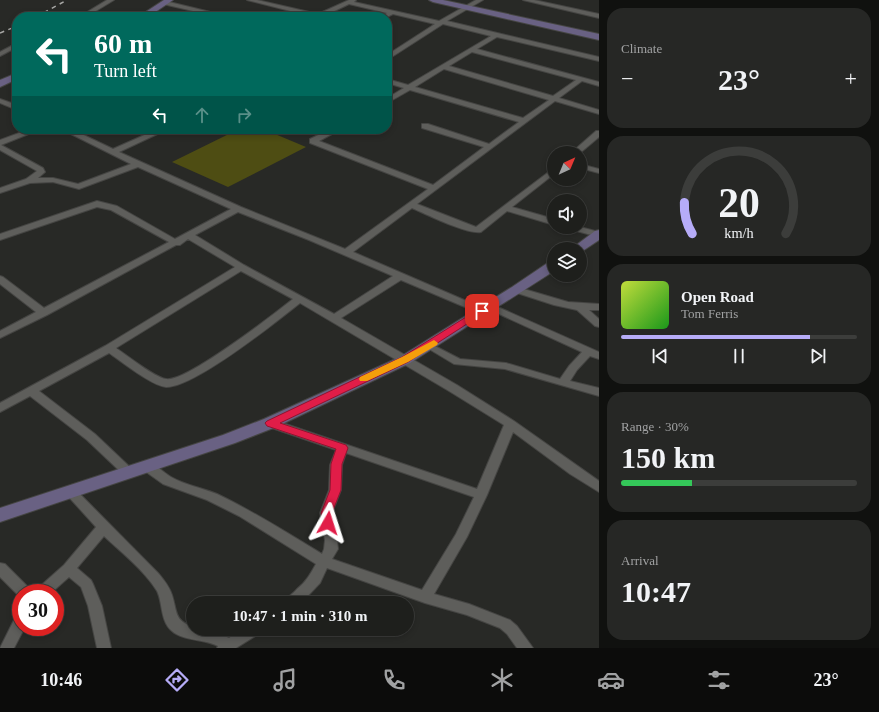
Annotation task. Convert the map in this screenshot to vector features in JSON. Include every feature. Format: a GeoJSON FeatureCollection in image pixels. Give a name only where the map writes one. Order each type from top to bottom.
{"type":"FeatureCollection","features":[{"type":"Feature","properties":{"kind":"street"},"geometry":{"type":"LineString","coordinates":[[91,12],[111,0]]}},
{"type":"Feature","properties":{"kind":"street"},"geometry":{"type":"LineString","coordinates":[[250,0],[298,12]]}},
{"type":"Feature","properties":{"kind":"street"},"geometry":{"type":"LineString","coordinates":[[433,0],[599,37]]}},
{"type":"Feature","properties":{"kind":"street"},"geometry":{"type":"LineString","coordinates":[[392,55],[441,22],[480,0]]}},
{"type":"Feature","properties":{"kind":"street"},"geometry":{"type":"LineString","coordinates":[[526,0],[599,16]]}},
{"type":"Feature","properties":{"kind":"street"},"geometry":{"type":"LineString","coordinates":[[150,12],[167,1],[208,12]]}},
{"type":"Feature","properties":{"kind":"street"},"geometry":{"type":"LineString","coordinates":[[328,12],[351,1],[392,12],[599,59]]}},
{"type":"Feature","properties":{"kind":"street"},"geometry":{"type":"LineString","coordinates":[[392,98],[496,35]]}},
{"type":"Feature","properties":{"kind":"street"},"geometry":{"type":"LineString","coordinates":[[0,54],[12,48]]}},
{"type":"Feature","properties":{"kind":"street"},"geometry":{"type":"LineString","coordinates":[[472,50],[599,84]]}},
{"type":"Feature","properties":{"kind":"street"},"geometry":{"type":"LineString","coordinates":[[444,67],[599,112]]}},
{"type":"Feature","properties":{"kind":"street"},"geometry":{"type":"LineString","coordinates":[[0,84],[12,78]]}},
{"type":"Feature","properties":{"kind":"street"},"geometry":{"type":"LineString","coordinates":[[346,253],[581,79]]}},
{"type":"Feature","properties":{"kind":"street"},"geometry":{"type":"LineString","coordinates":[[392,83],[524,121]]}},
{"type":"Feature","properties":{"kind":"street"},"geometry":{"type":"LineString","coordinates":[[0,101],[12,106]]}},
{"type":"Feature","properties":{"kind":"street"},"geometry":{"type":"LineString","coordinates":[[425,126],[489,146]]}},
{"type":"Feature","properties":{"kind":"street"},"geometry":{"type":"LineString","coordinates":[[583,146],[599,133]]}},
{"type":"Feature","properties":{"kind":"street"},"geometry":{"type":"LineString","coordinates":[[0,143],[23,134]]}},
{"type":"Feature","properties":{"kind":"street"},"geometry":{"type":"LineString","coordinates":[[75,134],[238,209],[400,276],[539,330],[599,356]]}},
{"type":"Feature","properties":{"kind":"street"},"geometry":{"type":"LineString","coordinates":[[113,152],[153,134]]}},
{"type":"Feature","properties":{"kind":"street"},"geometry":{"type":"LineString","coordinates":[[327,134],[313,141],[433,188]]}},
{"type":"Feature","properties":{"kind":"street"},"geometry":{"type":"LineString","coordinates":[[0,147],[40,170],[41,172],[29,181]]}},
{"type":"Feature","properties":{"kind":"street"},"geometry":{"type":"LineString","coordinates":[[0,191],[29,181],[53,180],[79,187],[138,164]]}},
{"type":"Feature","properties":{"kind":"street"},"geometry":{"type":"LineString","coordinates":[[587,168],[599,171]]}},
{"type":"Feature","properties":{"kind":"street"},"geometry":{"type":"LineString","coordinates":[[412,205],[475,230],[480,229],[547,175]]}},
{"type":"Feature","properties":{"kind":"street"},"geometry":{"type":"LineString","coordinates":[[0,237],[97,204],[114,208],[177,243]]}},
{"type":"Feature","properties":{"kind":"street"},"geometry":{"type":"LineString","coordinates":[[505,208],[547,220]]}},
{"type":"Feature","properties":{"kind":"street"},"geometry":{"type":"LineString","coordinates":[[0,335],[177,243],[238,209]]}},
{"type":"Feature","properties":{"kind":"street"},"geometry":{"type":"LineString","coordinates":[[587,232],[598,235]]}},
{"type":"Feature","properties":{"kind":"street"},"geometry":{"type":"LineString","coordinates":[[587,243],[598,235]]}},
{"type":"Feature","properties":{"kind":"street"},"geometry":{"type":"LineString","coordinates":[[190,236],[241,267],[334,318],[381,347],[454,388],[510,424],[599,487]]}},
{"type":"Feature","properties":{"kind":"street"},"geometry":{"type":"LineString","coordinates":[[0,408],[32,392],[109,348],[241,267]]}},
{"type":"Feature","properties":{"kind":"street"},"geometry":{"type":"LineString","coordinates":[[0,515],[230,439],[270,423],[405,360],[547,270]]}},
{"type":"Feature","properties":{"kind":"street"},"geometry":{"type":"LineString","coordinates":[[334,318],[400,276]]}},
{"type":"Feature","properties":{"kind":"street"},"geometry":{"type":"LineString","coordinates":[[0,279],[44,313]]}},
{"type":"Feature","properties":{"kind":"street"},"geometry":{"type":"LineString","coordinates":[[517,290],[582,308],[599,307]]}},
{"type":"Feature","properties":{"kind":"street"},"geometry":{"type":"LineString","coordinates":[[109,348],[158,380],[167,384],[178,382],[231,350],[299,299]]}},
{"type":"Feature","properties":{"kind":"street"},"geometry":{"type":"LineString","coordinates":[[582,308],[599,324]]}},
{"type":"Feature","properties":{"kind":"street"},"geometry":{"type":"LineString","coordinates":[[429,346],[458,362],[506,366],[599,392]]}},
{"type":"Feature","properties":{"kind":"street"},"geometry":{"type":"LineString","coordinates":[[563,383],[573,368],[589,351]]}},
{"type":"Feature","properties":{"kind":"street"},"geometry":{"type":"LineString","coordinates":[[32,392],[91,437],[129,473]]}},
{"type":"Feature","properties":{"kind":"street"},"geometry":{"type":"LineString","coordinates":[[270,423],[481,495]]}},
{"type":"Feature","properties":{"kind":"street"},"geometry":{"type":"LineString","coordinates":[[425,597],[461,537],[481,495],[510,424]]}},
{"type":"Feature","properties":{"kind":"street"},"geometry":{"type":"LineString","coordinates":[[299,596],[316,578],[331,549],[331,540],[326,513],[336,490],[336,464],[342,448]]}},
{"type":"Feature","properties":{"kind":"street"},"geometry":{"type":"LineString","coordinates":[[146,466],[167,481],[211,497],[243,513],[325,562],[425,597],[468,610],[504,624],[512,630],[526,648]]}},
{"type":"Feature","properties":{"kind":"street"},"geometry":{"type":"LineString","coordinates":[[71,492],[138,560],[161,586],[167,599],[172,620],[175,625],[182,630],[198,632],[220,639],[226,646],[243,636]]}},
{"type":"Feature","properties":{"kind":"street"},"geometry":{"type":"LineString","coordinates":[[52,584],[69,569],[104,527]]}},
{"type":"Feature","properties":{"kind":"street"},"geometry":{"type":"LineString","coordinates":[[0,568],[16,584]]}},
{"type":"Feature","properties":{"kind":"street"},"geometry":{"type":"LineString","coordinates":[[69,569],[86,584],[95,606],[104,648]]}},
{"type":"Feature","properties":{"kind":"street"},"geometry":{"type":"LineString","coordinates":[[6,648],[12,636]]}},
{"type":"Feature","properties":{"kind":"shaded area"},"geometry":{"type":"Polygon","coordinates":[[[229,134],[275,134],[306,147],[228,187],[172,162],[229,134]]]}},
{"type":"Feature","properties":{"kind":"railway"},"geometry":{"type":"LineString","coordinates":[[45,12],[67,0]]}},
{"type":"Feature","properties":{"kind":"railway"},"geometry":{"type":"LineString","coordinates":[[0,33],[12,28]]}},
{"type":"Feature","properties":{"kind":"slow traffic"},"geometry":{"type":"LineString","coordinates":[[364,379],[405,360],[434,343]]}},
{"type":"Feature","properties":{"kind":"route"},"geometry":{"type":"LineString","coordinates":[[328,523],[326,513],[336,490],[336,464],[342,448],[270,423],[405,360],[482,311]]}}]}
